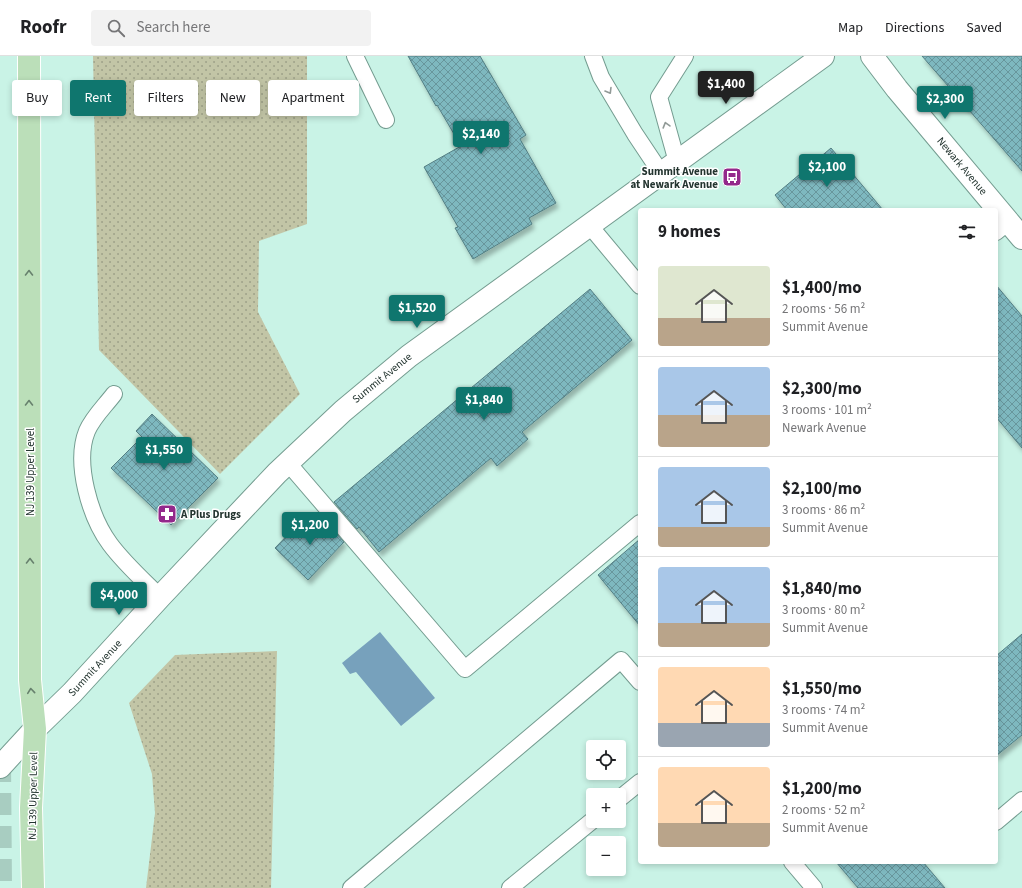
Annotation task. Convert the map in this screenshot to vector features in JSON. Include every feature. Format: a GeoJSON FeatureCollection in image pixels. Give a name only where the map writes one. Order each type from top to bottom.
{"type":"FeatureCollection","features":[{"type":"Feature","properties":{"kind":"main road","name":"NJ 139 Upper Level"},"geometry":{"type":"LineString","coordinates":[[29,56],[30,680],[35,729],[31,808],[34,888]]}},
{"type":"Feature","properties":{"kind":"main road","name":"Summit Avenue"},"geometry":{"type":"LineString","coordinates":[[0,767],[35,729],[72,693],[288,463],[342,411],[409,356],[823,56]]}},
{"type":"Feature","properties":{"kind":"main road","name":"Newark Avenue"},"geometry":{"type":"LineString","coordinates":[[872,56],[991,208]]}},
{"type":"Feature","properties":{"kind":"main road","name":"Newark Avenue"},"geometry":{"type":"LineString","coordinates":[[998,217],[1009,231]]}},
{"type":"Feature","properties":{"kind":"lane"},"geometry":{"type":"LineString","coordinates":[[355,56],[386,120]]}},
{"type":"Feature","properties":{"kind":"lane"},"geometry":{"type":"LineString","coordinates":[[593,56],[601,77],[635,134],[669,168]]}},
{"type":"Feature","properties":{"kind":"lane"},"geometry":{"type":"LineString","coordinates":[[669,168],[659,97],[685,56]]}},
{"type":"Feature","properties":{"kind":"lane"},"geometry":{"type":"LineString","coordinates":[[590,226],[638,284]]}},
{"type":"Feature","properties":{"kind":"lane"},"geometry":{"type":"LineString","coordinates":[[114,394],[92,422],[86,433],[83,451],[83,481],[93,511],[109,544],[160,598]]}},
{"type":"Feature","properties":{"kind":"lane"},"geometry":{"type":"LineString","coordinates":[[288,463],[465,669],[638,525]]}},
{"type":"Feature","properties":{"kind":"lane"},"geometry":{"type":"LineString","coordinates":[[351,888],[621,660],[638,680]]}},
{"type":"Feature","properties":{"kind":"lane"},"geometry":{"type":"LineString","coordinates":[[626,793],[638,784]]}},
{"type":"Feature","properties":{"kind":"lane"},"geometry":{"type":"LineString","coordinates":[[998,820],[1022,800]]}},
{"type":"Feature","properties":{"kind":"lane"},"geometry":{"type":"LineString","coordinates":[[510,888],[586,826]]}},
{"type":"Feature","properties":{"kind":"lane"},"geometry":{"type":"LineString","coordinates":[[794,864],[814,888]]}},
{"type":"Feature","properties":{"kind":"green space"},"geometry":{"type":"Polygon","coordinates":[[[93,56],[307,56],[307,80],[268,80],[268,116],[307,116],[307,224],[259,241],[258,312],[300,394],[220,474],[99,350],[94,116],[126,116],[126,80],[93,80],[93,56]]]}},
{"type":"Feature","properties":{"kind":"green space"},"geometry":{"type":"Polygon","coordinates":[[[277,651],[271,888],[146,888],[155,813],[152,774],[129,703],[175,655],[277,651]]]}},
{"type":"Feature","properties":{"kind":"water"},"geometry":{"type":"Polygon","coordinates":[[[380,632],[435,698],[401,726],[356,672],[350,674],[342,663],[380,632]]]}},
{"type":"Feature","properties":{"kind":"building"},"geometry":{"type":"Polygon","coordinates":[[[408,56],[480,56],[526,135],[520,139],[556,203],[529,218],[532,224],[473,259],[455,228],[458,227],[424,167],[461,146],[437,105],[436,106],[408,56]]]}},
{"type":"Feature","properties":{"kind":"building"},"geometry":{"type":"Polygon","coordinates":[[[922,56],[1022,56],[1022,171],[922,56]]]}},
{"type":"Feature","properties":{"kind":"building"},"geometry":{"type":"Polygon","coordinates":[[[831,148],[881,208],[785,208],[775,195],[831,148]]]}},
{"type":"Feature","properties":{"kind":"building"},"geometry":{"type":"Polygon","coordinates":[[[998,287],[1022,316],[1022,448],[998,419],[998,287]]]}},
{"type":"Feature","properties":{"kind":"building"},"geometry":{"type":"Polygon","coordinates":[[[590,289],[632,340],[522,432],[528,439],[497,466],[491,458],[379,552],[359,527],[357,529],[334,502],[590,289]]]}},
{"type":"Feature","properties":{"kind":"building"},"geometry":{"type":"Polygon","coordinates":[[[152,414],[218,478],[171,525],[111,468],[142,437],[136,431],[152,414]]]}},
{"type":"Feature","properties":{"kind":"building"},"geometry":{"type":"Polygon","coordinates":[[[320,515],[344,542],[308,580],[275,548],[304,518],[309,524],[320,515]]]}},
{"type":"Feature","properties":{"kind":"building"},"geometry":{"type":"Polygon","coordinates":[[[638,541],[638,624],[598,575],[638,541]]]}},
{"type":"Feature","properties":{"kind":"building"},"geometry":{"type":"Polygon","coordinates":[[[1022,634],[1022,735],[998,754],[998,654],[1022,634]]]}},
{"type":"Feature","properties":{"kind":"building"},"geometry":{"type":"Polygon","coordinates":[[[838,864],[925,864],[945,888],[858,888],[838,864]]]}},
{"type":"Feature","properties":{"kind":"tunnel"},"geometry":{"type":"LineString","coordinates":[[0,760],[1,888]]}},
{"type":"Feature","properties":{"kind":"place","name":"Summit Avenue at Newark Avenue"},"geometry":{"type":"Point","coordinates":[732,177]}},
{"type":"Feature","properties":{"kind":"place","name":"A Plus Drugs"},"geometry":{"type":"Point","coordinates":[167,514]}}]}
